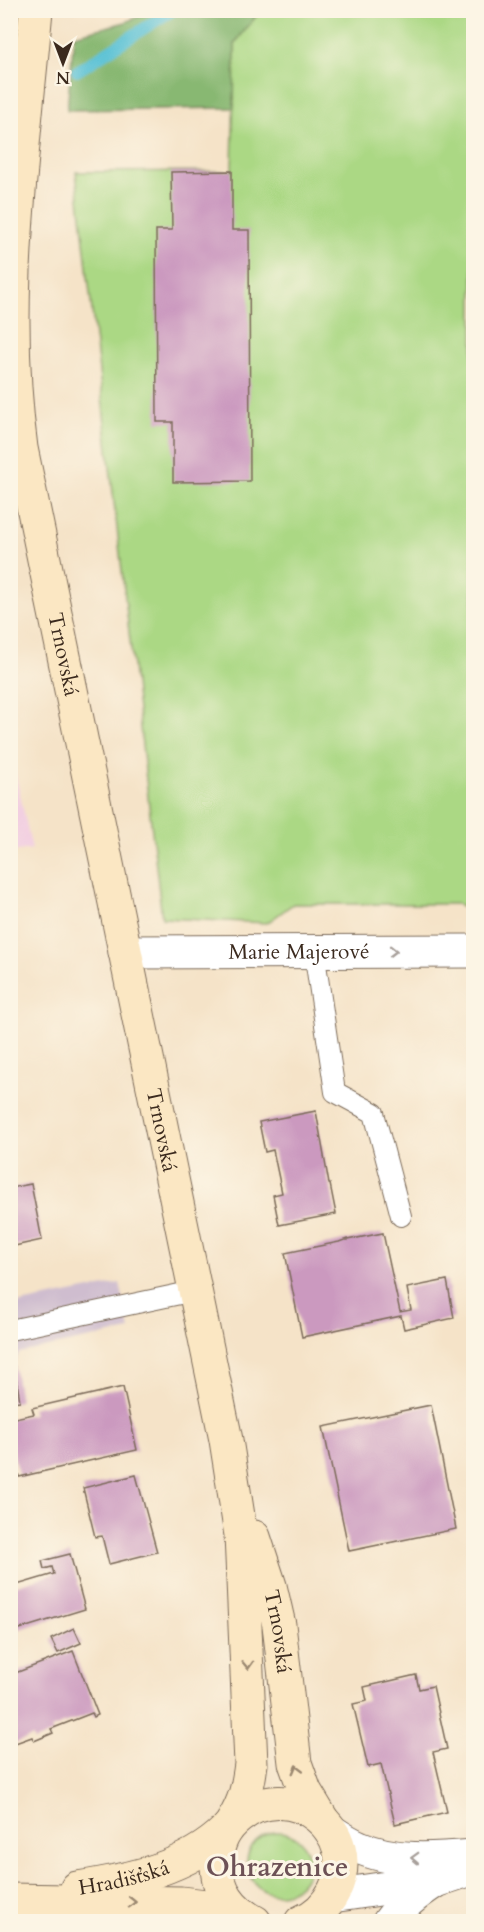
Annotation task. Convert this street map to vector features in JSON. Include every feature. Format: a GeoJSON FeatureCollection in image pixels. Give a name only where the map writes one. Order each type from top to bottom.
{"type":"FeatureCollection","features":[{"type":"Feature","properties":{"kind":"street","name":"Trnovská"},"geometry":{"type":"LineString","coordinates":[[36,10],[12,266],[15,396],[21,448],[226,1440],[244,1509],[270,1586],[279,1625],[295,1762],[304,1791],[327,1826],[340,1854],[339,1881],[323,1911]]}},
{"type":"Feature","properties":{"kind":"street","name":"Marie Majerové"},"geometry":{"type":"LineString","coordinates":[[125,952],[474,951]]}},
{"type":"Feature","properties":{"kind":"street","name":"Trnovská"},"geometry":{"type":"LineString","coordinates":[[226,1440],[241,1535],[251,1735],[248,1789],[230,1825]]}},
{"type":"Feature","properties":{"kind":"street","name":"Hradišťská"},"geometry":{"type":"LineString","coordinates":[[10,1895],[100,1884],[176,1863],[205,1848],[244,1812],[257,1806],[285,1802],[299,1805],[312,1812],[327,1826]]}},
{"type":"Feature","properties":{"kind":"street"},"geometry":{"type":"LineString","coordinates":[[230,1825],[218,1850],[219,1883],[230,1902],[251,1919]]}},
{"type":"Feature","properties":{"kind":"street"},"geometry":{"type":"LineString","coordinates":[[327,1826],[359,1847],[393,1856],[431,1858],[474,1856]]}},
{"type":"Feature","properties":{"kind":"street"},"geometry":{"type":"LineString","coordinates":[[323,1911],[435,1881],[474,1868]]}},
{"type":"Feature","properties":{"kind":"street"},"geometry":{"type":"LineString","coordinates":[[388,1922],[402,1906],[435,1881]]}},
{"type":"Feature","properties":{"kind":"street","name":"Hradišťská"},"geometry":{"type":"LineString","coordinates":[[10,1900],[181,1903],[222,1908],[251,1919]]}},
{"type":"Feature","properties":{"kind":"lane"},"geometry":{"type":"LineString","coordinates":[[314,951],[335,1092],[374,1113],[402,1216]]}},
{"type":"Feature","properties":{"kind":"lane"},"geometry":{"type":"LineString","coordinates":[[10,1330],[194,1291]]}},
{"type":"Feature","properties":{"kind":"shaded area"},"geometry":{"type":"Polygon","coordinates":[[[10,749],[32,849],[11,852],[10,852],[10,749]]]}},
{"type":"Feature","properties":{"kind":"shaded area"},"geometry":{"type":"Polygon","coordinates":[[[120,1283],[130,1330],[19,1353],[14,1364],[20,1401],[11,1403],[11,1305],[120,1283]]]}},
{"type":"Feature","properties":{"kind":"green space"},"geometry":{"type":"Polygon","coordinates":[[[150,11],[260,11],[235,43],[234,108],[67,110],[74,35],[126,22],[150,11]]]}},
{"type":"Feature","properties":{"kind":"green space"},"geometry":{"type":"Polygon","coordinates":[[[260,11],[473,11],[473,911],[458,904],[293,904],[267,923],[162,918],[76,172],[232,171],[235,43],[260,11]]]}},
{"type":"Feature","properties":{"kind":"green space"},"geometry":{"type":"Polygon","coordinates":[[[278,1832],[290,1834],[300,1841],[307,1851],[309,1863],[307,1875],[300,1885],[290,1892],[278,1894],[266,1892],[256,1885],[249,1875],[247,1863],[249,1851],[256,1841],[266,1834],[278,1832]]]}},
{"type":"Feature","properties":{"kind":"building"},"geometry":{"type":"Polygon","coordinates":[[[232,171],[232,230],[249,230],[250,481],[173,482],[173,422],[157,422],[156,230],[172,230],[171,172],[232,171]]]}},
{"type":"Feature","properties":{"kind":"building"},"geometry":{"type":"Polygon","coordinates":[[[316,1111],[336,1214],[279,1225],[273,1195],[282,1193],[273,1150],[265,1152],[259,1122],[316,1111]]]}},
{"type":"Feature","properties":{"kind":"building"},"geometry":{"type":"Polygon","coordinates":[[[31,1184],[42,1240],[10,1247],[10,1188],[31,1184]]]}},
{"type":"Feature","properties":{"kind":"building"},"geometry":{"type":"Polygon","coordinates":[[[383,1233],[400,1312],[411,1310],[407,1288],[447,1280],[454,1318],[404,1329],[401,1316],[302,1337],[285,1253],[383,1233]]]}},
{"type":"Feature","properties":{"kind":"building"},"geometry":{"type":"Polygon","coordinates":[[[14,1364],[20,1401],[10,1402],[10,1365],[14,1364]]]}},
{"type":"Feature","properties":{"kind":"building"},"geometry":{"type":"Polygon","coordinates":[[[123,1387],[137,1450],[19,1477],[10,1440],[10,1419],[34,1414],[32,1408],[123,1387]]]}},
{"type":"Feature","properties":{"kind":"building"},"geometry":{"type":"Polygon","coordinates":[[[431,1405],[456,1529],[349,1551],[323,1427],[431,1405]]]}},
{"type":"Feature","properties":{"kind":"building"},"geometry":{"type":"Polygon","coordinates":[[[136,1475],[157,1552],[109,1564],[102,1536],[95,1537],[83,1488],[136,1475]]]}},
{"type":"Feature","properties":{"kind":"building"},"geometry":{"type":"Polygon","coordinates":[[[70,1554],[85,1609],[10,1632],[10,1587],[54,1574],[52,1567],[44,1569],[42,1561],[70,1554]]]}},
{"type":"Feature","properties":{"kind":"building"},"geometry":{"type":"Polygon","coordinates":[[[74,1628],[81,1643],[58,1653],[51,1639],[74,1628]]]}},
{"type":"Feature","properties":{"kind":"building"},"geometry":{"type":"Polygon","coordinates":[[[73,1651],[98,1715],[94,1717],[92,1713],[51,1729],[53,1733],[34,1741],[32,1737],[10,1745],[10,1675],[73,1651]]]}},
{"type":"Feature","properties":{"kind":"building"},"geometry":{"type":"Polygon","coordinates":[[[416,1675],[419,1689],[433,1686],[447,1749],[433,1752],[447,1812],[395,1824],[381,1764],[368,1767],[353,1704],[367,1701],[364,1687],[416,1675]]]}},
{"type":"Feature","properties":{"kind":"waterway"},"geometry":{"type":"LineString","coordinates":[[77,71],[173,10]]}},
{"type":"Feature","properties":{"kind":"district","name":"Ohrazenice"},"geometry":{"type":"Point","coordinates":[277,1867]}}]}
